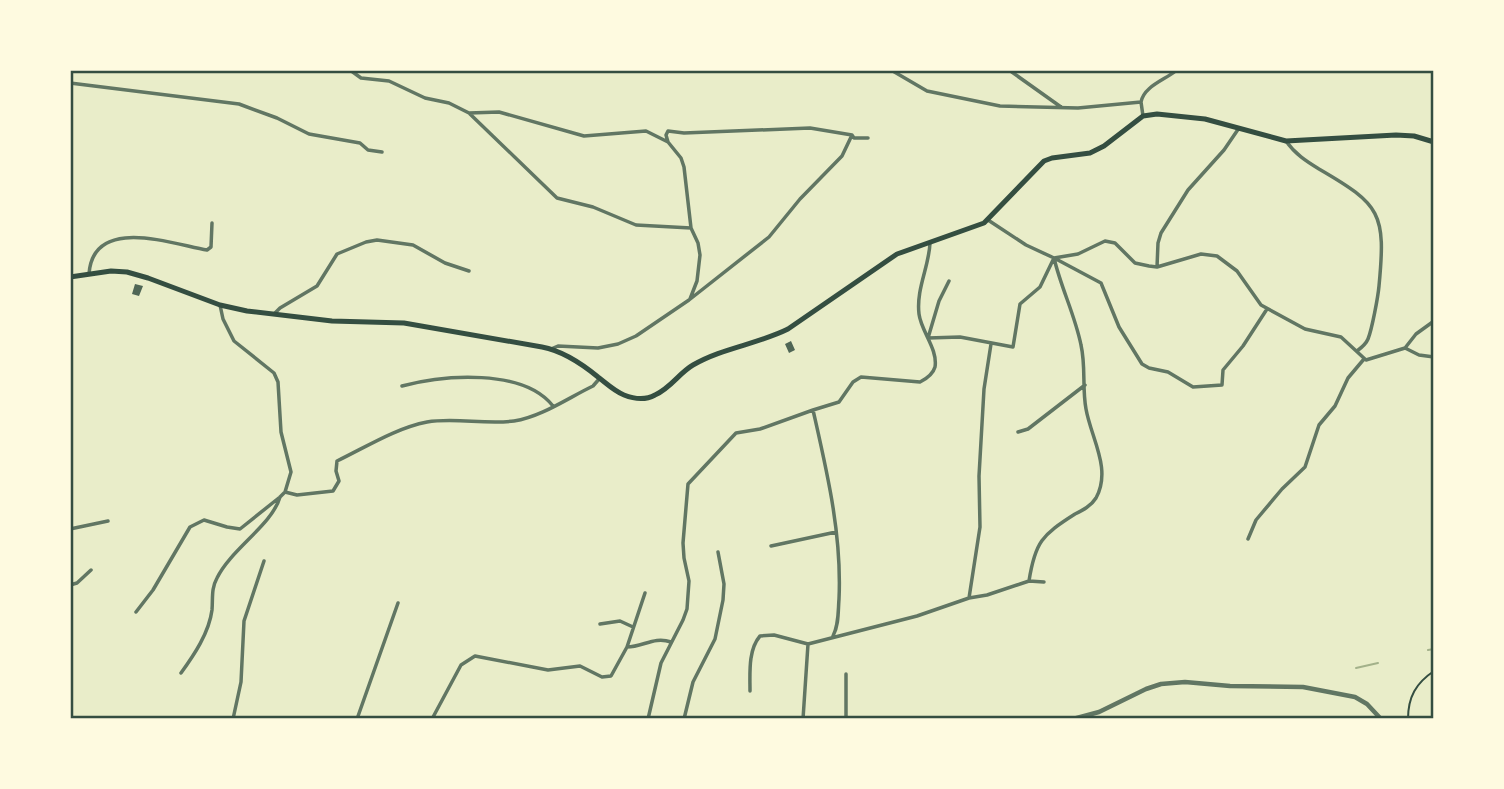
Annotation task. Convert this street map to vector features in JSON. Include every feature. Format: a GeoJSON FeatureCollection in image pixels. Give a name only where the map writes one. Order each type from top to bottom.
{"type":"FeatureCollection","features":[{"type":"Feature","properties":{"kind":"main road"},"geometry":{"type":"LineString","coordinates":[[70,277],[115,271],[134,274],[219,305],[274,315],[332,321],[404,323],[551,349],[576,361],[618,392],[628,397],[642,398],[654,396],[666,389],[692,366],[788,329],[902,251],[975,227],[988,220],[1044,161],[1090,153],[1104,146],[1143,116],[1157,114],[1205,119],[1286,141],[1396,135],[1414,136],[1434,142]]}},
{"type":"Feature","properties":{"kind":"street"},"geometry":{"type":"LineString","coordinates":[[350,70],[361,78],[389,81],[425,98],[449,103],[469,113],[556,198],[593,207],[636,225],[691,228]]}},
{"type":"Feature","properties":{"kind":"street"},"geometry":{"type":"LineString","coordinates":[[891,70],[927,91],[981,103],[1065,108],[1141,102]]}},
{"type":"Feature","properties":{"kind":"street"},"geometry":{"type":"LineString","coordinates":[[1009,70],[1065,108]]}},
{"type":"Feature","properties":{"kind":"street"},"geometry":{"type":"LineString","coordinates":[[1143,116],[1143,94],[1177,70]]}},
{"type":"Feature","properties":{"kind":"street"},"geometry":{"type":"LineString","coordinates":[[70,83],[239,104],[277,118],[309,134],[360,144],[370,150],[382,152]]}},
{"type":"Feature","properties":{"kind":"street"},"geometry":{"type":"LineString","coordinates":[[469,113],[499,112],[584,136],[646,131],[668,142]]}},
{"type":"Feature","properties":{"kind":"street"},"geometry":{"type":"LineString","coordinates":[[689,300],[700,269],[698,243],[691,228],[684,167],[681,158],[668,142],[668,131],[684,133],[810,128],[852,135],[854,138],[868,138]]}},
{"type":"Feature","properties":{"kind":"street"},"geometry":{"type":"LineString","coordinates":[[1157,267],[1161,233],[1188,191],[1239,128]]}},
{"type":"Feature","properties":{"kind":"street"},"geometry":{"type":"LineString","coordinates":[[551,349],[558,346],[598,348],[618,344],[636,336],[689,300],[769,237],[800,199],[842,156],[852,135]]}},
{"type":"Feature","properties":{"kind":"street"},"geometry":{"type":"LineString","coordinates":[[1286,141],[1300,157],[1361,194],[1370,203],[1379,222],[1381,262],[1378,296],[1368,339],[1357,351]]}},
{"type":"Feature","properties":{"kind":"street"},"geometry":{"type":"LineString","coordinates":[[988,220],[1026,245],[1101,283],[1119,327],[1142,363],[1149,368],[1168,372],[1193,387],[1222,385],[1223,370],[1243,346],[1266,309]]}},
{"type":"Feature","properties":{"kind":"street"},"geometry":{"type":"LineString","coordinates":[[89,274],[89,263],[95,251],[129,238],[146,237],[207,250],[211,247],[212,223]]}},
{"type":"Feature","properties":{"kind":"street"},"geometry":{"type":"LineString","coordinates":[[274,315],[280,308],[317,286],[337,254],[366,242],[377,240],[413,245],[445,263],[470,271]]}},
{"type":"Feature","properties":{"kind":"street"},"geometry":{"type":"LineString","coordinates":[[1054,258],[1078,254],[1098,243],[1108,241],[1115,243],[1135,262],[1157,267],[1194,255],[1217,256],[1233,267],[1257,301],[1266,309],[1305,329],[1341,337],[1364,359],[1405,348],[1419,355],[1434,357]]}},
{"type":"Feature","properties":{"kind":"street"},"geometry":{"type":"LineString","coordinates":[[648,719],[660,663],[683,620],[688,601],[689,581],[684,542],[688,484],[736,433],[785,421],[839,402],[853,382],[861,377],[873,376],[915,382],[923,381],[932,373],[935,366],[928,338],[920,324],[918,307],[930,243]]}},
{"type":"Feature","properties":{"kind":"street"},"geometry":{"type":"LineString","coordinates":[[928,338],[960,337],[1013,347],[1020,304],[1037,290],[1054,258]]}},
{"type":"Feature","properties":{"kind":"street"},"geometry":{"type":"LineString","coordinates":[[1029,581],[1033,555],[1038,545],[1092,503],[1100,488],[1100,455],[1086,411],[1084,359],[1079,334],[1058,279],[1054,258]]}},
{"type":"Feature","properties":{"kind":"street"},"geometry":{"type":"LineString","coordinates":[[928,338],[948,281]]}},
{"type":"Feature","properties":{"kind":"street"},"geometry":{"type":"LineString","coordinates":[[136,612],[153,590],[190,527],[204,520],[240,529],[285,492],[290,467],[281,432],[278,382],[274,373],[234,341],[219,305]]}},
{"type":"Feature","properties":{"kind":"street"},"geometry":{"type":"LineString","coordinates":[[1405,348],[1416,334],[1434,321]]}},
{"type":"Feature","properties":{"kind":"street"},"geometry":{"type":"LineString","coordinates":[[969,597],[980,527],[979,476],[984,389],[991,344]]}},
{"type":"Feature","properties":{"kind":"street"},"geometry":{"type":"LineString","coordinates":[[1248,539],[1256,520],[1305,467],[1319,425],[1335,406],[1348,378],[1364,359]]}},
{"type":"Feature","properties":{"kind":"street"},"geometry":{"type":"LineString","coordinates":[[402,386],[437,378],[502,381],[538,391],[553,406]]}},
{"type":"Feature","properties":{"kind":"street"},"geometry":{"type":"LineString","coordinates":[[285,492],[297,495],[330,492],[338,484],[338,461],[392,434],[424,423],[442,421],[516,421],[593,386],[600,378]]}},
{"type":"Feature","properties":{"kind":"street"},"geometry":{"type":"LineString","coordinates":[[1018,432],[1028,429],[1085,385]]}},
{"type":"Feature","properties":{"kind":"street"},"geometry":{"type":"LineString","coordinates":[[813,410],[834,508],[839,592],[838,622],[833,636]]}},
{"type":"Feature","properties":{"kind":"street"},"geometry":{"type":"LineString","coordinates":[[181,673],[198,648],[209,622],[216,579],[226,562],[275,509],[280,497]]}},
{"type":"Feature","properties":{"kind":"street"},"geometry":{"type":"LineString","coordinates":[[70,529],[108,521]]}},
{"type":"Feature","properties":{"kind":"street"},"geometry":{"type":"LineString","coordinates":[[771,546],[836,532]]}},
{"type":"Feature","properties":{"kind":"street"},"geometry":{"type":"LineString","coordinates":[[684,719],[693,681],[715,639],[723,600],[724,584],[718,552]]}},
{"type":"Feature","properties":{"kind":"street"},"geometry":{"type":"LineString","coordinates":[[233,719],[241,682],[244,621],[264,561]]}},
{"type":"Feature","properties":{"kind":"street"},"geometry":{"type":"LineString","coordinates":[[70,585],[86,577],[91,570]]}},
{"type":"Feature","properties":{"kind":"street"},"geometry":{"type":"LineString","coordinates":[[750,691],[750,667],[758,637],[770,634],[808,644],[1029,581],[1044,582]]}},
{"type":"Feature","properties":{"kind":"street"},"geometry":{"type":"LineString","coordinates":[[432,719],[461,665],[470,657],[489,657],[548,670],[580,666],[605,677],[613,674],[627,647],[645,593]]}},
{"type":"Feature","properties":{"kind":"street"},"geometry":{"type":"LineString","coordinates":[[357,719],[398,603]]}},
{"type":"Feature","properties":{"kind":"street"},"geometry":{"type":"LineString","coordinates":[[600,624],[620,621],[633,627]]}},
{"type":"Feature","properties":{"kind":"street"},"geometry":{"type":"LineString","coordinates":[[627,647],[653,639],[671,642]]}},
{"type":"Feature","properties":{"kind":"street"},"geometry":{"type":"LineString","coordinates":[[803,719],[808,644]]}},
{"type":"Feature","properties":{"kind":"street"},"geometry":{"type":"LineString","coordinates":[[846,674],[846,719]]}},
{"type":"Feature","properties":{"kind":"street"},"geometry":{"type":"LineString","coordinates":[[1073,719],[1099,712],[1161,684],[1185,682],[1230,687],[1293,685],[1355,696],[1381,719]]}},
{"type":"Feature","properties":{"kind":"path"},"geometry":{"type":"LineString","coordinates":[[1408,719],[1409,698],[1425,677],[1434,671]]}},
{"type":"Feature","properties":{"kind":"building"},"geometry":{"type":"Polygon","coordinates":[[[135,284],[143,286],[139,296],[132,294],[135,284]]]}},
{"type":"Feature","properties":{"kind":"building"},"geometry":{"type":"Polygon","coordinates":[[[791,341],[795,350],[789,353],[785,344],[791,341]]]}},
{"type":"Feature","properties":{"kind":"waterway"},"geometry":{"type":"LineString","coordinates":[[1428,650],[1434,649]]}},
{"type":"Feature","properties":{"kind":"waterway"},"geometry":{"type":"LineString","coordinates":[[1356,668],[1378,663]]}}]}
